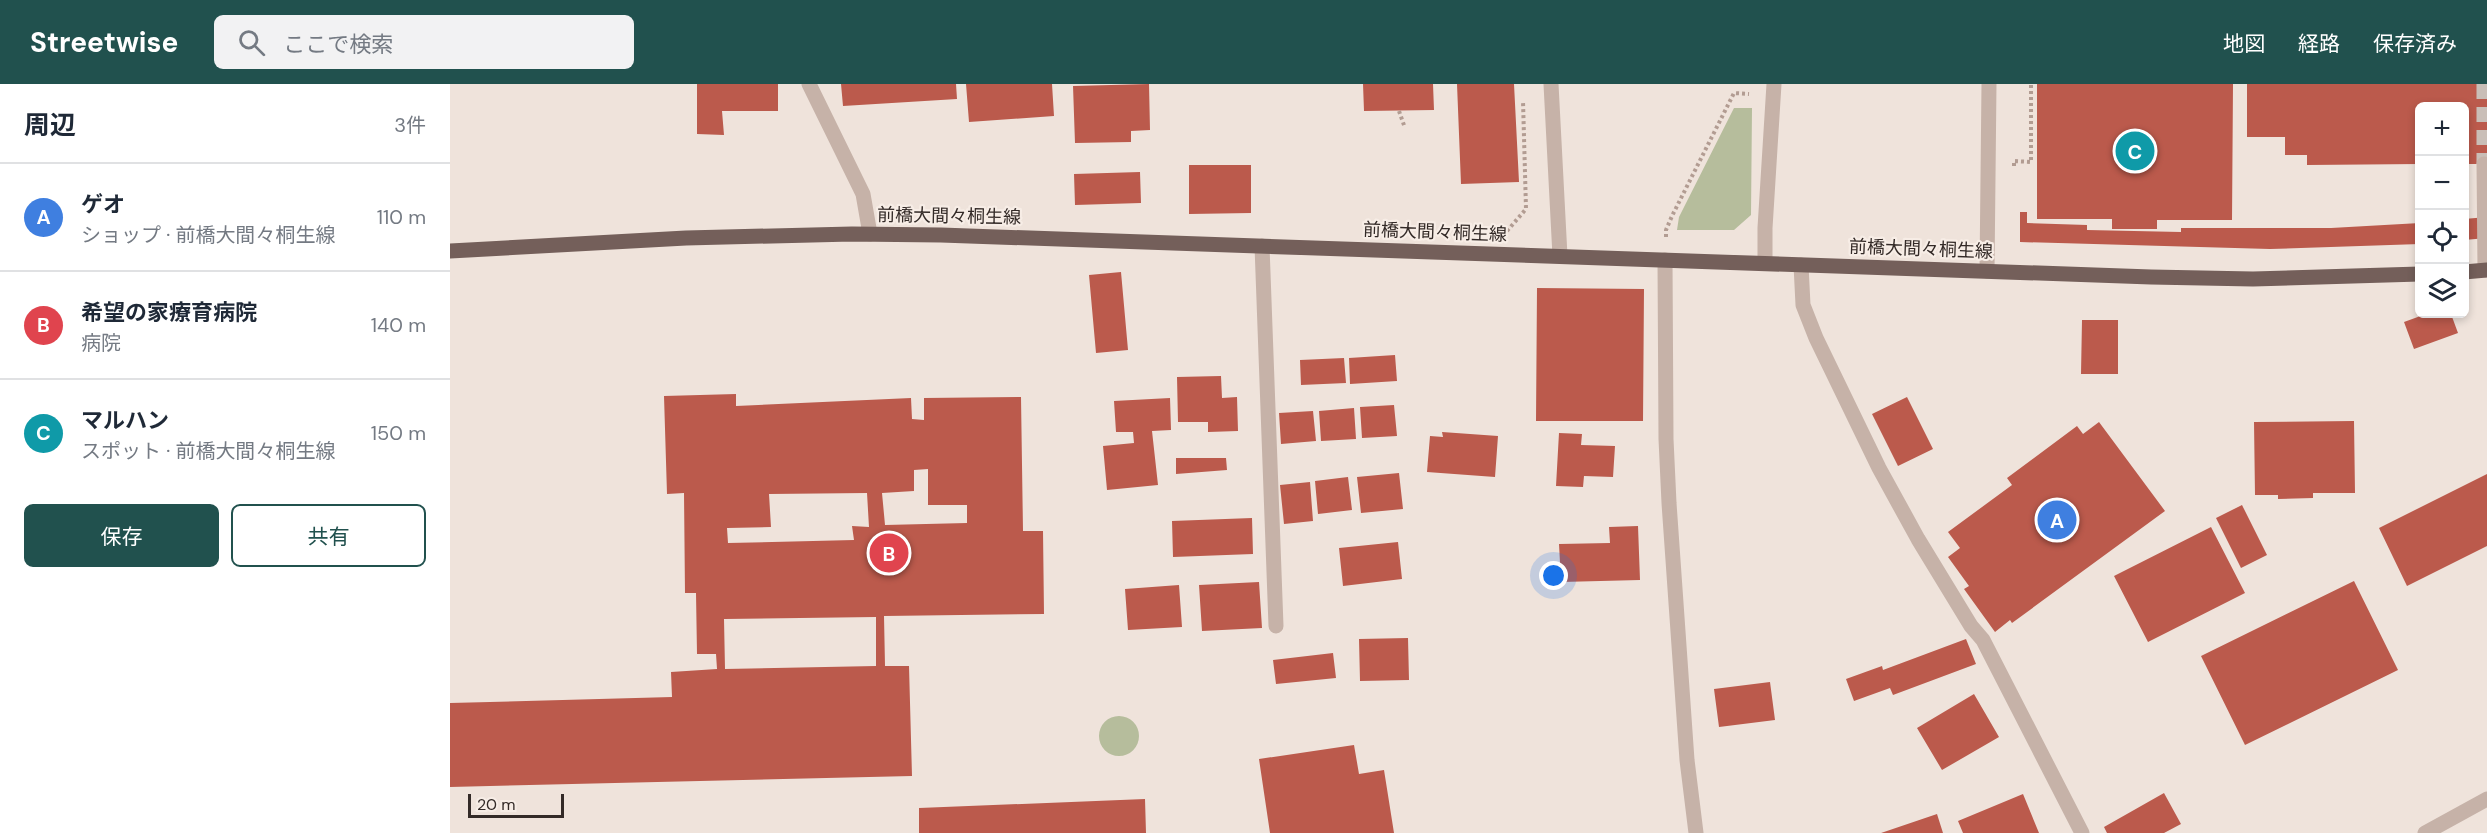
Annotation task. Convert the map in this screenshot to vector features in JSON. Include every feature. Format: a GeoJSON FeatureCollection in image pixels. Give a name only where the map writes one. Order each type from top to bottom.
{"type":"FeatureCollection","features":[{"type":"Feature","properties":{"kind":"main road","name":"前橋大間々桐生線"},"geometry":{"type":"LineString","coordinates":[[450,251],[686,238],[870,234],[2253,279],[2415,274]]}},
{"type":"Feature","properties":{"kind":"main road"},"geometry":{"type":"LineString","coordinates":[[2469,272],[2486,270]]}},
{"type":"Feature","properties":{"kind":"street"},"geometry":{"type":"LineString","coordinates":[[809,84],[863,194],[870,234]]}},
{"type":"Feature","properties":{"kind":"street"},"geometry":{"type":"LineString","coordinates":[[1551,84],[1560,256]]}},
{"type":"Feature","properties":{"kind":"street"},"geometry":{"type":"LineString","coordinates":[[1986,271],[1989,84]]}},
{"type":"Feature","properties":{"kind":"street"},"geometry":{"type":"LineString","coordinates":[[1765,263],[1765,228],[1774,90]]}},
{"type":"Feature","properties":{"kind":"street"},"geometry":{"type":"LineString","coordinates":[[2484,164],[2486,270]]}},
{"type":"Feature","properties":{"kind":"street"},"geometry":{"type":"LineString","coordinates":[[1262,246],[1276,626]]}},
{"type":"Feature","properties":{"kind":"street"},"geometry":{"type":"LineString","coordinates":[[1665,260],[1668,482],[1685,726],[1696,833]]}},
{"type":"Feature","properties":{"kind":"street"},"geometry":{"type":"LineString","coordinates":[[1802,265],[1803,304],[1816,339],[1879,468],[1918,539],[1971,626],[1983,640],[2082,833]]}},
{"type":"Feature","properties":{"kind":"street"},"geometry":{"type":"LineString","coordinates":[[2425,833],[2487,799]]}},
{"type":"Feature","properties":{"kind":"path"},"geometry":{"type":"LineString","coordinates":[[2014,173],[2014,161],[2031,162],[2031,84]]}},
{"type":"Feature","properties":{"kind":"path"},"geometry":{"type":"LineString","coordinates":[[1665,260],[1666,230],[1734,93],[1774,90]]}},
{"type":"Feature","properties":{"kind":"path"},"geometry":{"type":"LineString","coordinates":[[1505,235],[1508,227],[1526,209],[1522,101]]}},
{"type":"Feature","properties":{"kind":"path"},"geometry":{"type":"LineString","coordinates":[[1399,111],[1405,128]]}},
{"type":"Feature","properties":{"kind":"green space"},"geometry":{"type":"Polygon","coordinates":[[[1734,108],[1752,108],[1751,215],[1734,230],[1677,230],[1679,217],[1734,108]]]}},
{"type":"Feature","properties":{"kind":"green space"},"geometry":{"type":"Polygon","coordinates":[[[1119,716],[1133,722],[1139,736],[1133,750],[1119,756],[1105,750],[1099,736],[1105,722],[1119,716]]]}},
{"type":"Feature","properties":{"kind":"building"},"geometry":{"type":"Polygon","coordinates":[[[697,84],[778,84],[778,111],[722,111],[724,135],[697,134],[697,84]]]}},
{"type":"Feature","properties":{"kind":"building"},"geometry":{"type":"Polygon","coordinates":[[[841,84],[956,84],[957,99],[843,106],[841,84]]]}},
{"type":"Feature","properties":{"kind":"building"},"geometry":{"type":"Polygon","coordinates":[[[966,84],[1052,84],[1054,116],[969,122],[966,84]]]}},
{"type":"Feature","properties":{"kind":"building"},"geometry":{"type":"Polygon","coordinates":[[[1149,84],[1150,130],[1131,131],[1131,142],[1075,143],[1073,86],[1149,84]]]}},
{"type":"Feature","properties":{"kind":"building"},"geometry":{"type":"Polygon","coordinates":[[[1363,84],[1433,84],[1434,110],[1364,111],[1363,84]]]}},
{"type":"Feature","properties":{"kind":"building"},"geometry":{"type":"Polygon","coordinates":[[[1457,84],[1514,84],[1519,182],[1461,184],[1457,84]]]}},
{"type":"Feature","properties":{"kind":"building"},"geometry":{"type":"Polygon","coordinates":[[[2037,84],[2233,84],[2232,220],[2157,220],[2157,229],[2112,229],[2112,219],[2037,219],[2037,84]]]}},
{"type":"Feature","properties":{"kind":"building"},"geometry":{"type":"Polygon","coordinates":[[[2247,84],[2487,84],[2487,164],[2469,164],[2469,102],[2415,102],[2415,164],[2307,165],[2307,155],[2285,155],[2285,137],[2247,137],[2247,84]]]}},
{"type":"Feature","properties":{"kind":"building"},"geometry":{"type":"Polygon","coordinates":[[[1189,165],[1251,165],[1251,213],[1189,214],[1189,165]]]}},
{"type":"Feature","properties":{"kind":"building"},"geometry":{"type":"Polygon","coordinates":[[[1140,172],[1141,203],[1075,205],[1074,174],[1140,172]]]}},
{"type":"Feature","properties":{"kind":"building"},"geometry":{"type":"Polygon","coordinates":[[[2020,212],[2027,212],[2027,223],[2087,225],[2087,230],[2181,232],[2181,228],[2331,228],[2415,223],[2415,244],[2270,249],[2020,242],[2020,212]]]}},
{"type":"Feature","properties":{"kind":"building"},"geometry":{"type":"Polygon","coordinates":[[[2487,217],[2487,238],[2469,240],[2469,219],[2487,217]]]}},
{"type":"Feature","properties":{"kind":"building"},"geometry":{"type":"Polygon","coordinates":[[[1121,272],[1128,350],[1096,353],[1089,275],[1121,272]]]}},
{"type":"Feature","properties":{"kind":"building"},"geometry":{"type":"Polygon","coordinates":[[[1537,288],[1644,289],[1643,421],[1536,421],[1537,288]]]}},
{"type":"Feature","properties":{"kind":"building"},"geometry":{"type":"Polygon","coordinates":[[[2415,318],[2452,318],[2458,333],[2414,349],[2404,322],[2415,318]]]}},
{"type":"Feature","properties":{"kind":"building"},"geometry":{"type":"Polygon","coordinates":[[[2082,320],[2118,320],[2118,374],[2081,374],[2082,320]]]}},
{"type":"Feature","properties":{"kind":"building"},"geometry":{"type":"Polygon","coordinates":[[[1395,355],[1397,381],[1350,384],[1349,358],[1395,355]]]}},
{"type":"Feature","properties":{"kind":"building"},"geometry":{"type":"Polygon","coordinates":[[[1344,358],[1346,383],[1301,385],[1300,360],[1344,358]]]}},
{"type":"Feature","properties":{"kind":"building"},"geometry":{"type":"Polygon","coordinates":[[[1221,376],[1222,398],[1237,397],[1238,431],[1208,432],[1208,422],[1178,422],[1177,377],[1221,376]]]}},
{"type":"Feature","properties":{"kind":"building"},"geometry":{"type":"Polygon","coordinates":[[[736,394],[736,406],[911,398],[912,419],[924,420],[924,398],[1021,397],[1023,531],[1043,531],[1044,614],[884,616],[885,666],[909,666],[912,776],[450,787],[450,703],[672,697],[671,672],[717,669],[716,654],[697,654],[696,593],[685,593],[684,493],[667,494],[664,396],[736,394]],[[928,469],[914,470],[914,491],[882,493],[885,525],[967,523],[967,505],[928,505],[928,469]],[[867,493],[769,494],[771,527],[727,528],[728,543],[854,540],[852,526],[869,527],[867,493]],[[876,617],[724,619],[725,669],[876,666],[876,617]]]}},
{"type":"Feature","properties":{"kind":"building"},"geometry":{"type":"Polygon","coordinates":[[[1907,397],[1933,449],[1898,466],[1872,414],[1907,397]]]}},
{"type":"Feature","properties":{"kind":"building"},"geometry":{"type":"Polygon","coordinates":[[[1170,398],[1171,430],[1152,431],[1158,485],[1107,490],[1103,446],[1134,443],[1133,432],[1116,432],[1114,401],[1170,398]]]}},
{"type":"Feature","properties":{"kind":"building"},"geometry":{"type":"Polygon","coordinates":[[[1394,405],[1397,436],[1362,438],[1360,407],[1394,405]]]}},
{"type":"Feature","properties":{"kind":"building"},"geometry":{"type":"Polygon","coordinates":[[[1354,408],[1356,439],[1321,441],[1319,411],[1354,408]]]}},
{"type":"Feature","properties":{"kind":"building"},"geometry":{"type":"Polygon","coordinates":[[[1313,411],[1316,441],[1281,444],[1279,413],[1313,411]]]}},
{"type":"Feature","properties":{"kind":"building"},"geometry":{"type":"Polygon","coordinates":[[[2354,421],[2355,493],[2313,493],[2313,498],[2278,499],[2278,495],[2255,495],[2254,422],[2354,421]]]}},
{"type":"Feature","properties":{"kind":"building"},"geometry":{"type":"Polygon","coordinates":[[[2099,422],[2165,511],[2012,623],[2010,620],[1995,632],[1964,589],[1969,586],[1948,557],[1960,548],[1948,532],[2012,485],[2007,478],[2077,426],[2083,434],[2099,422]]]}},
{"type":"Feature","properties":{"kind":"building"},"geometry":{"type":"Polygon","coordinates":[[[1442,432],[1498,436],[1495,477],[1427,472],[1430,436],[1443,437],[1442,432]]]}},
{"type":"Feature","properties":{"kind":"building"},"geometry":{"type":"Polygon","coordinates":[[[1559,433],[1582,434],[1581,445],[1615,446],[1613,477],[1584,476],[1583,487],[1556,486],[1559,433]]]}},
{"type":"Feature","properties":{"kind":"building"},"geometry":{"type":"Polygon","coordinates":[[[1176,458],[1226,458],[1227,470],[1176,474],[1176,458]]]}},
{"type":"Feature","properties":{"kind":"building"},"geometry":{"type":"Polygon","coordinates":[[[1399,473],[1403,509],[1361,513],[1357,477],[1399,473]]]}},
{"type":"Feature","properties":{"kind":"building"},"geometry":{"type":"Polygon","coordinates":[[[2487,474],[2487,546],[2407,586],[2379,528],[2487,474]]]}},
{"type":"Feature","properties":{"kind":"building"},"geometry":{"type":"Polygon","coordinates":[[[1348,477],[1352,510],[1318,514],[1315,481],[1348,477]]]}},
{"type":"Feature","properties":{"kind":"building"},"geometry":{"type":"Polygon","coordinates":[[[1310,482],[1313,521],[1284,524],[1280,485],[1310,482]]]}},
{"type":"Feature","properties":{"kind":"building"},"geometry":{"type":"Polygon","coordinates":[[[2242,505],[2267,555],[2241,568],[2216,518],[2242,505]]]}},
{"type":"Feature","properties":{"kind":"building"},"geometry":{"type":"Polygon","coordinates":[[[1252,518],[1253,554],[1173,557],[1172,521],[1252,518]]]}},
{"type":"Feature","properties":{"kind":"building"},"geometry":{"type":"Polygon","coordinates":[[[1638,526],[1640,580],[1561,582],[1559,544],[1610,543],[1609,527],[1638,526]]]}},
{"type":"Feature","properties":{"kind":"building"},"geometry":{"type":"Polygon","coordinates":[[[2211,527],[2245,593],[2148,642],[2114,576],[2211,527]]]}},
{"type":"Feature","properties":{"kind":"building"},"geometry":{"type":"Polygon","coordinates":[[[1398,542],[1402,579],[1343,586],[1339,548],[1398,542]]]}},
{"type":"Feature","properties":{"kind":"building"},"geometry":{"type":"Polygon","coordinates":[[[2354,581],[2398,670],[2245,745],[2201,656],[2354,581]]]}},
{"type":"Feature","properties":{"kind":"building"},"geometry":{"type":"Polygon","coordinates":[[[1259,582],[1262,628],[1202,631],[1199,585],[1259,582]]]}},
{"type":"Feature","properties":{"kind":"building"},"geometry":{"type":"Polygon","coordinates":[[[1179,585],[1182,627],[1128,630],[1125,589],[1179,585]]]}},
{"type":"Feature","properties":{"kind":"building"},"geometry":{"type":"Polygon","coordinates":[[[1408,638],[1409,680],[1360,681],[1359,639],[1408,638]]]}},
{"type":"Feature","properties":{"kind":"building"},"geometry":{"type":"Polygon","coordinates":[[[1966,639],[1976,664],[1893,695],[1890,688],[1854,701],[1846,679],[1882,666],[1883,670],[1966,639]]]}},
{"type":"Feature","properties":{"kind":"building"},"geometry":{"type":"Polygon","coordinates":[[[1333,653],[1336,678],[1276,684],[1273,660],[1333,653]]]}},
{"type":"Feature","properties":{"kind":"building"},"geometry":{"type":"Polygon","coordinates":[[[1770,682],[1775,720],[1719,727],[1714,689],[1770,682]]]}},
{"type":"Feature","properties":{"kind":"building"},"geometry":{"type":"Polygon","coordinates":[[[1974,694],[1999,737],[1942,770],[1917,728],[1974,694]]]}},
{"type":"Feature","properties":{"kind":"building"},"geometry":{"type":"Polygon","coordinates":[[[1354,745],[1359,774],[1384,770],[1394,833],[1270,833],[1259,759],[1354,745]]]}},
{"type":"Feature","properties":{"kind":"building"},"geometry":{"type":"Polygon","coordinates":[[[2164,793],[2181,824],[2164,833],[2107,833],[2104,827],[2164,793]]]}},
{"type":"Feature","properties":{"kind":"building"},"geometry":{"type":"Polygon","coordinates":[[[2023,794],[2039,833],[1963,833],[1958,821],[2023,794]]]}},
{"type":"Feature","properties":{"kind":"building"},"geometry":{"type":"Polygon","coordinates":[[[1145,799],[1146,833],[919,833],[919,808],[1145,799]]]}},
{"type":"Feature","properties":{"kind":"building"},"geometry":{"type":"Polygon","coordinates":[[[1937,814],[1943,833],[1881,833],[1937,814]]]}},
{"type":"Feature","properties":{"kind":"tunnel"},"geometry":{"type":"LineString","coordinates":[[2484,84],[2484,164]]}},
{"type":"Feature","properties":{"kind":"place","name":"マルハン"},"geometry":{"type":"Point","coordinates":[2135,151]}},
{"type":"Feature","properties":{"kind":"place","name":"ゲオ"},"geometry":{"type":"Point","coordinates":[2057,520]}},
{"type":"Feature","properties":{"kind":"place","name":"希望の家療育病院"},"geometry":{"type":"Point","coordinates":[889,553]}}]}
